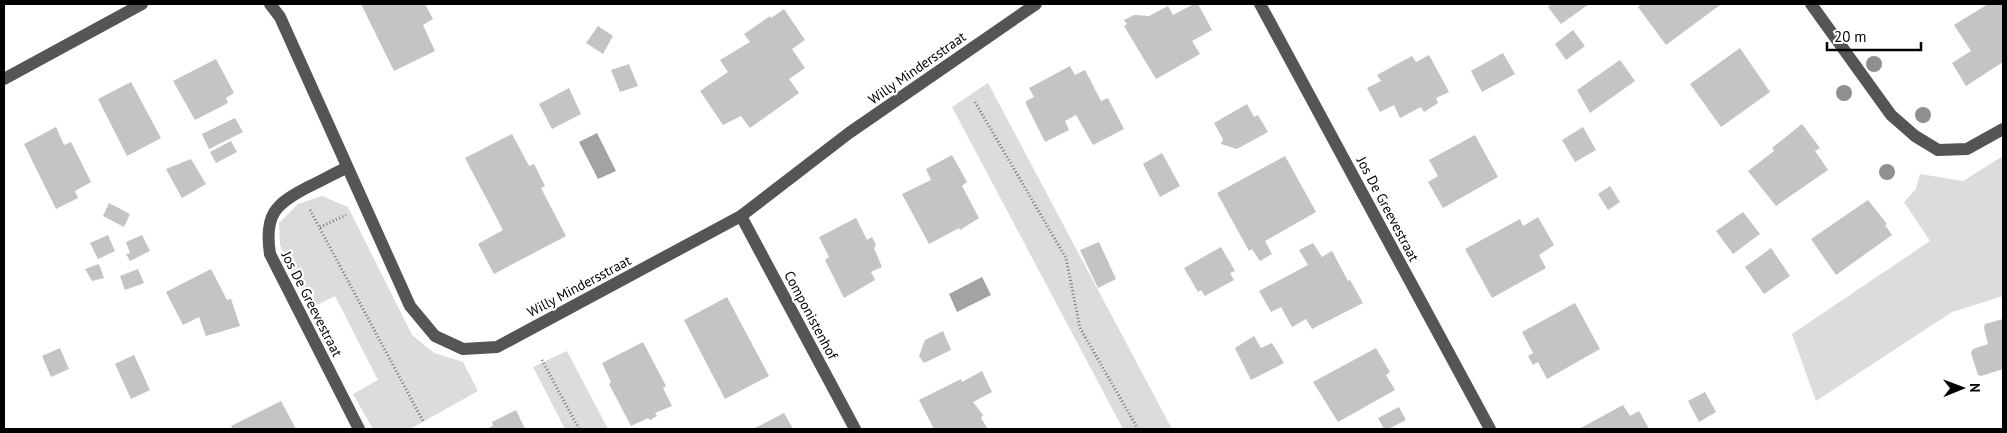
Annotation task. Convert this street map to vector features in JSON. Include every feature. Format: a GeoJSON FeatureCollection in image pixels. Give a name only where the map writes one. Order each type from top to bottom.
{"type":"FeatureCollection","features":[{"type":"Feature","properties":{"kind":"street"},"geometry":{"type":"LineString","coordinates":[[4,79],[142,4]]}},
{"type":"Feature","properties":{"kind":"street","name":"Willy Mindersstraat"},"geometry":{"type":"LineString","coordinates":[[270,4],[280,17],[346,168],[410,306],[435,336],[463,349],[497,347],[741,216],[849,134],[1036,4]]}},
{"type":"Feature","properties":{"kind":"street","name":"Jos De Greevestraat"},"geometry":{"type":"LineString","coordinates":[[1260,4],[1490,429]]}},
{"type":"Feature","properties":{"kind":"street"},"geometry":{"type":"LineString","coordinates":[[1811,4],[1891,115],[1914,136],[1938,150],[1966,149],[2003,129]]}},
{"type":"Feature","properties":{"kind":"street","name":"Jos De Greevestraat"},"geometry":{"type":"LineString","coordinates":[[346,168],[284,199],[275,209],[269,222],[267,237],[270,254],[359,429]]}},
{"type":"Feature","properties":{"kind":"street","name":"Componistenhof"},"geometry":{"type":"LineString","coordinates":[[741,216],[855,429]]}},
{"type":"Feature","properties":{"kind":"path"},"geometry":{"type":"LineString","coordinates":[[975,102],[1066,258],[1080,328],[1138,429]]}},
{"type":"Feature","properties":{"kind":"path"},"geometry":{"type":"LineString","coordinates":[[307,205],[423,420]]}},
{"type":"Feature","properties":{"kind":"path"},"geometry":{"type":"LineString","coordinates":[[320,227],[351,212]]}},
{"type":"Feature","properties":{"kind":"path"},"geometry":{"type":"LineString","coordinates":[[542,360],[580,429]]}},
{"type":"Feature","properties":{"kind":"shaded area"},"geometry":{"type":"Polygon","coordinates":[[[988,83],[1172,429],[1123,429],[952,107],[988,83]]]}},
{"type":"Feature","properties":{"kind":"shaded area"},"geometry":{"type":"Polygon","coordinates":[[[597,133],[616,171],[598,179],[579,142],[597,133]]]}},
{"type":"Feature","properties":{"kind":"shaded area"},"geometry":{"type":"Polygon","coordinates":[[[2003,156],[2003,296],[1952,312],[1816,401],[1792,334],[1930,241],[1904,202],[1916,189],[1920,174],[1963,181],[2003,156]]]}},
{"type":"Feature","properties":{"kind":"shaded area"},"geometry":{"type":"Polygon","coordinates":[[[322,196],[348,207],[412,335],[434,353],[463,362],[478,391],[410,429],[373,429],[353,394],[378,380],[335,296],[310,309],[280,245],[279,223],[298,204],[322,196]]]}},
{"type":"Feature","properties":{"kind":"shaded area"},"geometry":{"type":"Polygon","coordinates":[[[982,277],[991,295],[957,312],[949,294],[982,277]]]}},
{"type":"Feature","properties":{"kind":"shaded area"},"geometry":{"type":"Polygon","coordinates":[[[567,351],[608,429],[565,429],[533,367],[567,351]]]}},
{"type":"Feature","properties":{"kind":"building"},"geometry":{"type":"Polygon","coordinates":[[[361,4],[425,4],[433,19],[423,25],[435,51],[394,71],[361,4]]]}},
{"type":"Feature","properties":{"kind":"building"},"geometry":{"type":"Polygon","coordinates":[[[1194,4],[1198,4],[1212,30],[1192,41],[1200,54],[1156,79],[1124,26],[1127,24],[1124,20],[1134,15],[1149,16],[1168,6],[1173,15],[1194,4]]]}},
{"type":"Feature","properties":{"kind":"building"},"geometry":{"type":"Polygon","coordinates":[[[1552,4],[1589,4],[1561,24],[1548,7],[1552,4]]]}},
{"type":"Feature","properties":{"kind":"building"},"geometry":{"type":"Polygon","coordinates":[[[1642,4],[1720,5],[1666,45],[1638,7],[1642,4]]]}},
{"type":"Feature","properties":{"kind":"building"},"geometry":{"type":"Polygon","coordinates":[[[1988,4],[2003,4],[2003,62],[1966,86],[1952,63],[1971,51],[1954,25],[1988,4]]]}},
{"type":"Feature","properties":{"kind":"building"},"geometry":{"type":"Polygon","coordinates":[[[784,9],[805,40],[792,49],[805,68],[789,79],[799,93],[750,128],[741,116],[723,125],[700,91],[728,72],[720,60],[750,42],[744,34],[784,9]]]}},
{"type":"Feature","properties":{"kind":"building"},"geometry":{"type":"Polygon","coordinates":[[[598,26],[613,36],[603,54],[586,43],[598,26]]]}},
{"type":"Feature","properties":{"kind":"building"},"geometry":{"type":"Polygon","coordinates":[[[1573,30],[1585,46],[1566,60],[1555,44],[1573,30]]]}},
{"type":"Feature","properties":{"kind":"building"},"geometry":{"type":"Polygon","coordinates":[[[1740,48],[1770,92],[1721,127],[1690,84],[1740,48]]]}},
{"type":"Feature","properties":{"kind":"building"},"geometry":{"type":"Polygon","coordinates":[[[1503,53],[1515,74],[1482,92],[1471,71],[1503,53]]]}},
{"type":"Feature","properties":{"kind":"building"},"geometry":{"type":"Polygon","coordinates":[[[1429,55],[1449,92],[1436,98],[1438,103],[1424,112],[1421,107],[1400,118],[1394,105],[1380,112],[1367,88],[1381,81],[1377,75],[1412,56],[1416,62],[1429,55]]]}},
{"type":"Feature","properties":{"kind":"building"},"geometry":{"type":"Polygon","coordinates":[[[216,59],[234,93],[226,98],[228,103],[195,120],[173,81],[216,59]]]}},
{"type":"Feature","properties":{"kind":"building"},"geometry":{"type":"Polygon","coordinates":[[[1620,60],[1635,81],[1590,113],[1577,90],[1620,60]]]}},
{"type":"Feature","properties":{"kind":"building"},"geometry":{"type":"Polygon","coordinates":[[[629,64],[638,86],[620,92],[611,70],[629,64]]]}},
{"type":"Feature","properties":{"kind":"building"},"geometry":{"type":"Polygon","coordinates":[[[1070,66],[1075,75],[1085,70],[1101,101],[1108,98],[1124,129],[1093,145],[1076,115],[1065,121],[1069,130],[1045,142],[1026,104],[1026,101],[1034,97],[1029,88],[1070,66]]]}},
{"type":"Feature","properties":{"kind":"building"},"geometry":{"type":"Polygon","coordinates":[[[131,82],[161,138],[127,156],[98,99],[131,82]]]}},
{"type":"Feature","properties":{"kind":"building"},"geometry":{"type":"Polygon","coordinates":[[[569,88],[581,114],[552,129],[539,104],[569,88]]]}},
{"type":"Feature","properties":{"kind":"building"},"geometry":{"type":"Polygon","coordinates":[[[1247,104],[1254,117],[1258,115],[1268,132],[1237,149],[1221,144],[1223,139],[1214,123],[1247,104]]]}},
{"type":"Feature","properties":{"kind":"building"},"geometry":{"type":"Polygon","coordinates":[[[235,118],[243,132],[209,149],[202,134],[235,118]]]}},
{"type":"Feature","properties":{"kind":"building"},"geometry":{"type":"Polygon","coordinates":[[[1802,124],[1820,148],[1815,151],[1828,170],[1776,206],[1748,171],[1774,151],[1772,148],[1802,124]]]}},
{"type":"Feature","properties":{"kind":"building"},"geometry":{"type":"Polygon","coordinates":[[[56,127],[64,145],[71,142],[91,182],[75,191],[78,198],[56,209],[24,144],[56,127]]]}},
{"type":"Feature","properties":{"kind":"building"},"geometry":{"type":"Polygon","coordinates":[[[1583,127],[1596,150],[1575,162],[1562,140],[1583,127]]]}},
{"type":"Feature","properties":{"kind":"building"},"geometry":{"type":"Polygon","coordinates":[[[512,134],[529,166],[534,164],[545,186],[541,188],[566,236],[494,274],[478,244],[503,230],[465,158],[512,134]]]}},
{"type":"Feature","properties":{"kind":"building"},"geometry":{"type":"Polygon","coordinates":[[[1475,135],[1498,177],[1443,208],[1428,182],[1438,176],[1429,160],[1475,135]]]}},
{"type":"Feature","properties":{"kind":"building"},"geometry":{"type":"Polygon","coordinates":[[[231,141],[237,152],[216,163],[210,152],[231,141]]]}},
{"type":"Feature","properties":{"kind":"building"},"geometry":{"type":"Polygon","coordinates":[[[1162,153],[1180,186],[1160,197],[1143,164],[1162,153]]]}},
{"type":"Feature","properties":{"kind":"building"},"geometry":{"type":"Polygon","coordinates":[[[952,155],[967,182],[962,186],[979,218],[960,230],[959,228],[929,244],[902,194],[931,180],[926,169],[952,155]]]}},
{"type":"Feature","properties":{"kind":"building"},"geometry":{"type":"Polygon","coordinates":[[[1285,156],[1316,212],[1265,241],[1272,254],[1260,261],[1252,249],[1249,251],[1217,193],[1285,156]]]}},
{"type":"Feature","properties":{"kind":"building"},"geometry":{"type":"Polygon","coordinates":[[[191,159],[206,184],[182,198],[166,169],[191,159]]]}},
{"type":"Feature","properties":{"kind":"building"},"geometry":{"type":"Polygon","coordinates":[[[1610,186],[1620,202],[1608,210],[1598,194],[1610,186]]]}},
{"type":"Feature","properties":{"kind":"building"},"geometry":{"type":"Polygon","coordinates":[[[1868,200],[1887,224],[1885,225],[1892,235],[1836,275],[1811,239],[1868,200]]]}},
{"type":"Feature","properties":{"kind":"building"},"geometry":{"type":"Polygon","coordinates":[[[109,203],[130,214],[124,227],[103,216],[109,203]]]}},
{"type":"Feature","properties":{"kind":"building"},"geometry":{"type":"Polygon","coordinates":[[[1743,212],[1760,234],[1733,254],[1716,231],[1743,212]]]}},
{"type":"Feature","properties":{"kind":"building"},"geometry":{"type":"Polygon","coordinates":[[[1538,217],[1554,245],[1539,255],[1546,268],[1492,298],[1465,249],[1520,219],[1523,226],[1538,217]]]}},
{"type":"Feature","properties":{"kind":"building"},"geometry":{"type":"Polygon","coordinates":[[[856,218],[867,240],[872,237],[876,245],[874,248],[882,267],[871,272],[875,280],[844,298],[825,260],[829,257],[819,237],[856,218]]]}},
{"type":"Feature","properties":{"kind":"building"},"geometry":{"type":"Polygon","coordinates":[[[108,235],[115,251],[98,259],[90,243],[108,235]]]}},
{"type":"Feature","properties":{"kind":"building"},"geometry":{"type":"Polygon","coordinates":[[[142,235],[150,251],[130,261],[126,254],[130,253],[126,242],[142,235]]]}},
{"type":"Feature","properties":{"kind":"building"},"geometry":{"type":"Polygon","coordinates":[[[1099,242],[1116,279],[1098,288],[1080,250],[1099,242]]]}},
{"type":"Feature","properties":{"kind":"building"},"geometry":{"type":"Polygon","coordinates":[[[1313,243],[1322,257],[1332,251],[1348,281],[1350,280],[1363,303],[1312,329],[1306,319],[1292,327],[1281,307],[1271,312],[1259,291],[1308,265],[1299,250],[1313,243]]]}},
{"type":"Feature","properties":{"kind":"building"},"geometry":{"type":"Polygon","coordinates":[[[1221,247],[1235,271],[1230,273],[1234,280],[1205,296],[1201,290],[1198,292],[1184,268],[1221,247]]]}},
{"type":"Feature","properties":{"kind":"building"},"geometry":{"type":"Polygon","coordinates":[[[1771,248],[1790,276],[1764,294],[1745,267],[1771,248]]]}},
{"type":"Feature","properties":{"kind":"building"},"geometry":{"type":"Polygon","coordinates":[[[99,264],[104,278],[92,281],[85,269],[99,264]]]}},
{"type":"Feature","properties":{"kind":"building"},"geometry":{"type":"Polygon","coordinates":[[[138,269],[144,283],[125,290],[120,276],[138,269]]]}},
{"type":"Feature","properties":{"kind":"building"},"geometry":{"type":"Polygon","coordinates":[[[211,269],[227,300],[231,299],[240,326],[206,336],[199,317],[183,325],[166,292],[211,269]]]}},
{"type":"Feature","properties":{"kind":"building"},"geometry":{"type":"Polygon","coordinates":[[[727,297],[769,376],[725,399],[684,320],[727,297]]]}},
{"type":"Feature","properties":{"kind":"building"},"geometry":{"type":"Polygon","coordinates":[[[1575,303],[1600,349],[1547,379],[1538,362],[1533,365],[1528,356],[1533,353],[1522,332],[1575,303]]]}},
{"type":"Feature","properties":{"kind":"building"},"geometry":{"type":"Polygon","coordinates":[[[2003,319],[2003,369],[1981,376],[1978,375],[1971,353],[1973,349],[1988,344],[1984,328],[1985,324],[2003,319]]]}},
{"type":"Feature","properties":{"kind":"building"},"geometry":{"type":"Polygon","coordinates":[[[943,331],[951,350],[924,363],[919,356],[925,340],[943,331]]]}},
{"type":"Feature","properties":{"kind":"building"},"geometry":{"type":"Polygon","coordinates":[[[1254,336],[1261,348],[1272,343],[1284,363],[1251,380],[1235,348],[1254,336]]]}},
{"type":"Feature","properties":{"kind":"building"},"geometry":{"type":"Polygon","coordinates":[[[643,342],[666,386],[663,388],[672,406],[655,413],[657,416],[650,420],[648,418],[631,426],[609,384],[611,382],[602,363],[643,342]]]}},
{"type":"Feature","properties":{"kind":"building"},"geometry":{"type":"Polygon","coordinates":[[[60,348],[69,369],[51,377],[42,356],[60,348]]]}},
{"type":"Feature","properties":{"kind":"building"},"geometry":{"type":"Polygon","coordinates":[[[1376,348],[1390,372],[1386,375],[1395,390],[1338,422],[1313,382],[1376,348]]]}},
{"type":"Feature","properties":{"kind":"building"},"geometry":{"type":"Polygon","coordinates":[[[134,355],[150,390],[131,399],[115,364],[134,355]]]}},
{"type":"Feature","properties":{"kind":"building"},"geometry":{"type":"Polygon","coordinates":[[[982,371],[992,392],[973,402],[983,415],[981,418],[988,429],[934,429],[919,400],[961,379],[962,382],[982,371]]]}},
{"type":"Feature","properties":{"kind":"building"},"geometry":{"type":"Polygon","coordinates":[[[1705,392],[1716,412],[1699,422],[1688,401],[1705,392]]]}},
{"type":"Feature","properties":{"kind":"building"},"geometry":{"type":"Polygon","coordinates":[[[281,401],[296,429],[233,429],[231,426],[281,401]]]}},
{"type":"Feature","properties":{"kind":"building"},"geometry":{"type":"Polygon","coordinates":[[[1623,405],[1630,416],[1639,411],[1649,429],[1579,429],[1623,405]]]}},
{"type":"Feature","properties":{"kind":"building"},"geometry":{"type":"Polygon","coordinates":[[[1399,407],[1406,420],[1388,429],[1384,429],[1378,418],[1399,407]]]}},
{"type":"Feature","properties":{"kind":"building"},"geometry":{"type":"Polygon","coordinates":[[[516,410],[525,429],[486,429],[493,426],[492,422],[516,410]]]}},
{"type":"Feature","properties":{"kind":"building"},"geometry":{"type":"Polygon","coordinates":[[[784,413],[793,429],[752,429],[759,426],[784,413]]]}}]}
